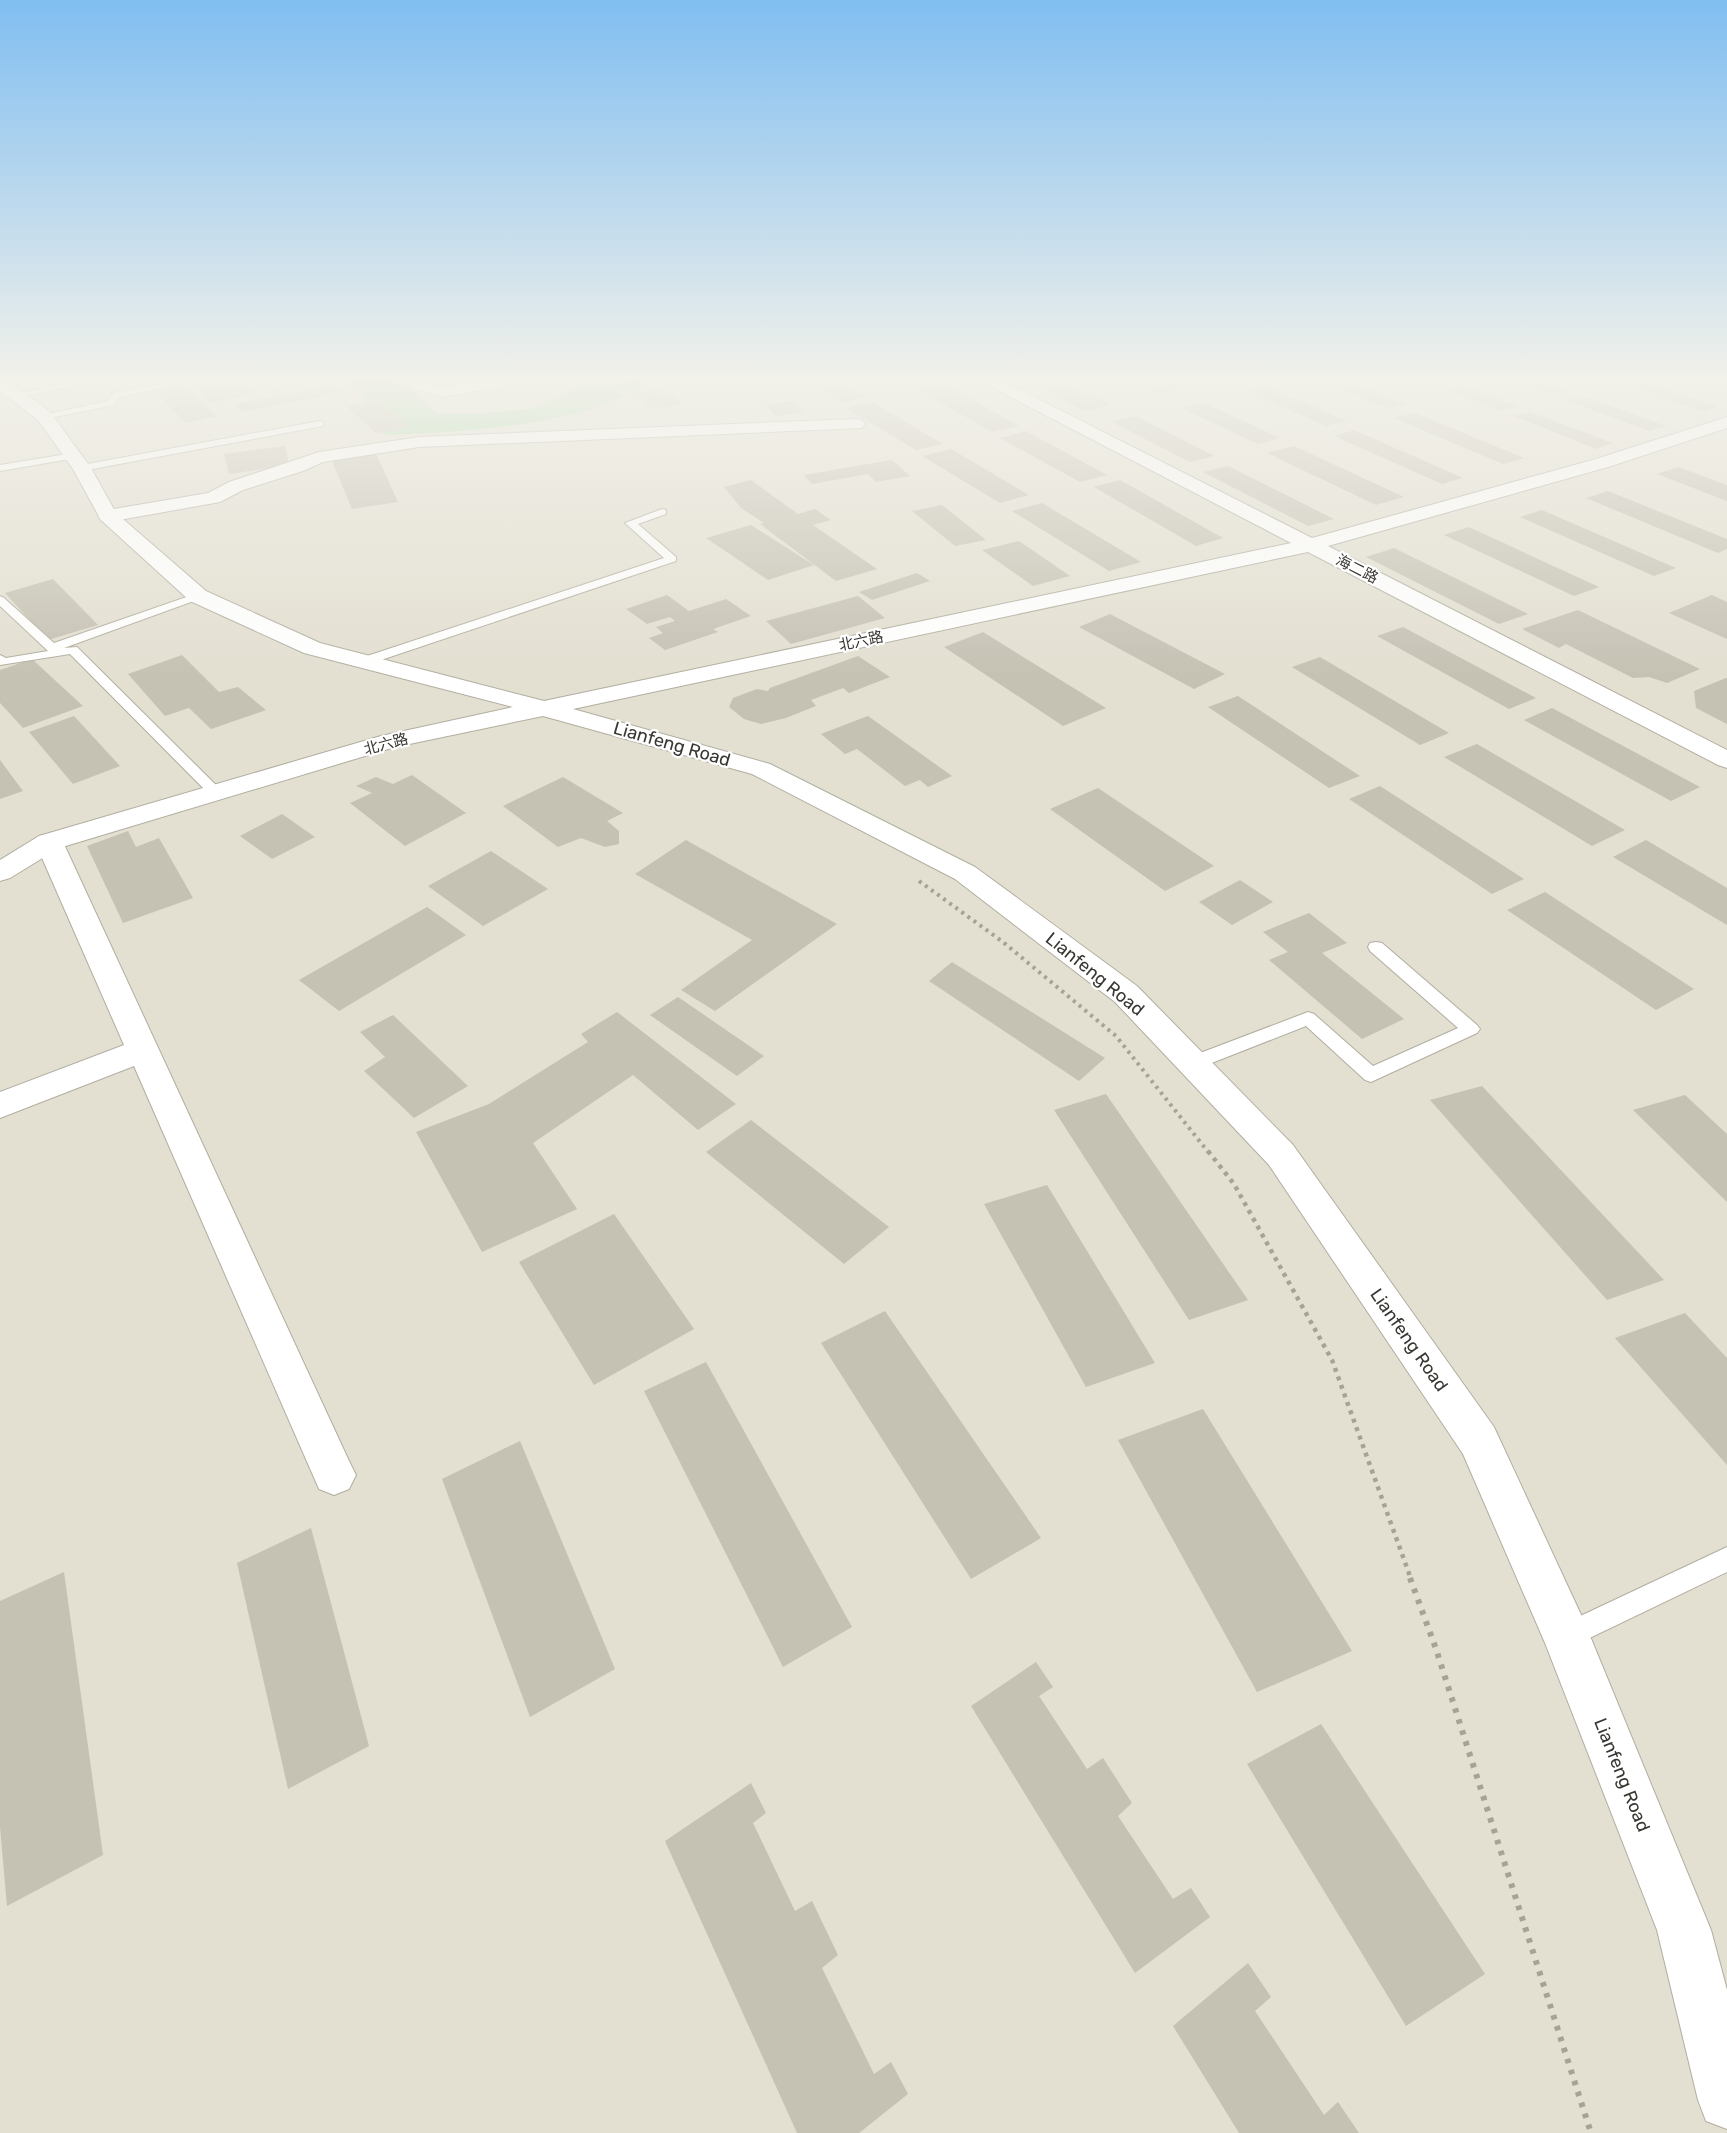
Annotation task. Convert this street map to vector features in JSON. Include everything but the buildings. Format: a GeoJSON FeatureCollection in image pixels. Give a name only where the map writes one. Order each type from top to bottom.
{"type":"FeatureCollection","features":[{"type":"Feature","properties":{"kind":"street","name":"Lianfeng Road"},"geometry":{"type":"LineString","coordinates":[[86,478],[108,516],[198,596],[312,648],[544,708],[761,769],[965,873],[1126,994],[1281,1155],[1479,1441],[1566,1636],[1684,1930],[1727,2100]]}},
{"type":"Feature","properties":{"kind":"street"},"geometry":{"type":"LineString","coordinates":[[108,516],[213,498],[236,486],[263,478]]}},
{"type":"Feature","properties":{"kind":"street","name":"海二路"},"geometry":{"type":"LineString","coordinates":[[1180,478],[1727,760]]}},
{"type":"Feature","properties":{"kind":"street","name":"北六路"},"geometry":{"type":"LineString","coordinates":[[0,872],[49,842],[390,741],[1311,545],[1553,478]]}},
{"type":"Feature","properties":{"kind":"street"},"geometry":{"type":"LineString","coordinates":[[49,842],[334,1475]]}},
{"type":"Feature","properties":{"kind":"street"},"geometry":{"type":"LineString","coordinates":[[0,1106],[143,1050]]}},
{"type":"Feature","properties":{"kind":"lane"},"geometry":{"type":"LineString","coordinates":[[365,661],[672,559],[630,523],[662,512]]}},
{"type":"Feature","properties":{"kind":"lane"},"geometry":{"type":"LineString","coordinates":[[0,600],[52,648],[198,596]]}},
{"type":"Feature","properties":{"kind":"lane"},"geometry":{"type":"LineString","coordinates":[[0,659],[3,662],[73,651],[217,794]]}},
{"type":"Feature","properties":{"kind":"lane"},"geometry":{"type":"LineString","coordinates":[[1193,1063],[1308,1018],[1371,1075],[1472,1029],[1376,947]]}},
{"type":"Feature","properties":{"kind":"lane"},"geometry":{"type":"LineString","coordinates":[[1566,1636],[1727,1559]]}},
{"type":"Feature","properties":{"kind":"path"},"geometry":{"type":"LineString","coordinates":[[912,876],[1003,942],[1116,1036],[1234,1184],[1332,1360],[1436,1649],[1591,2133]]}}]}
